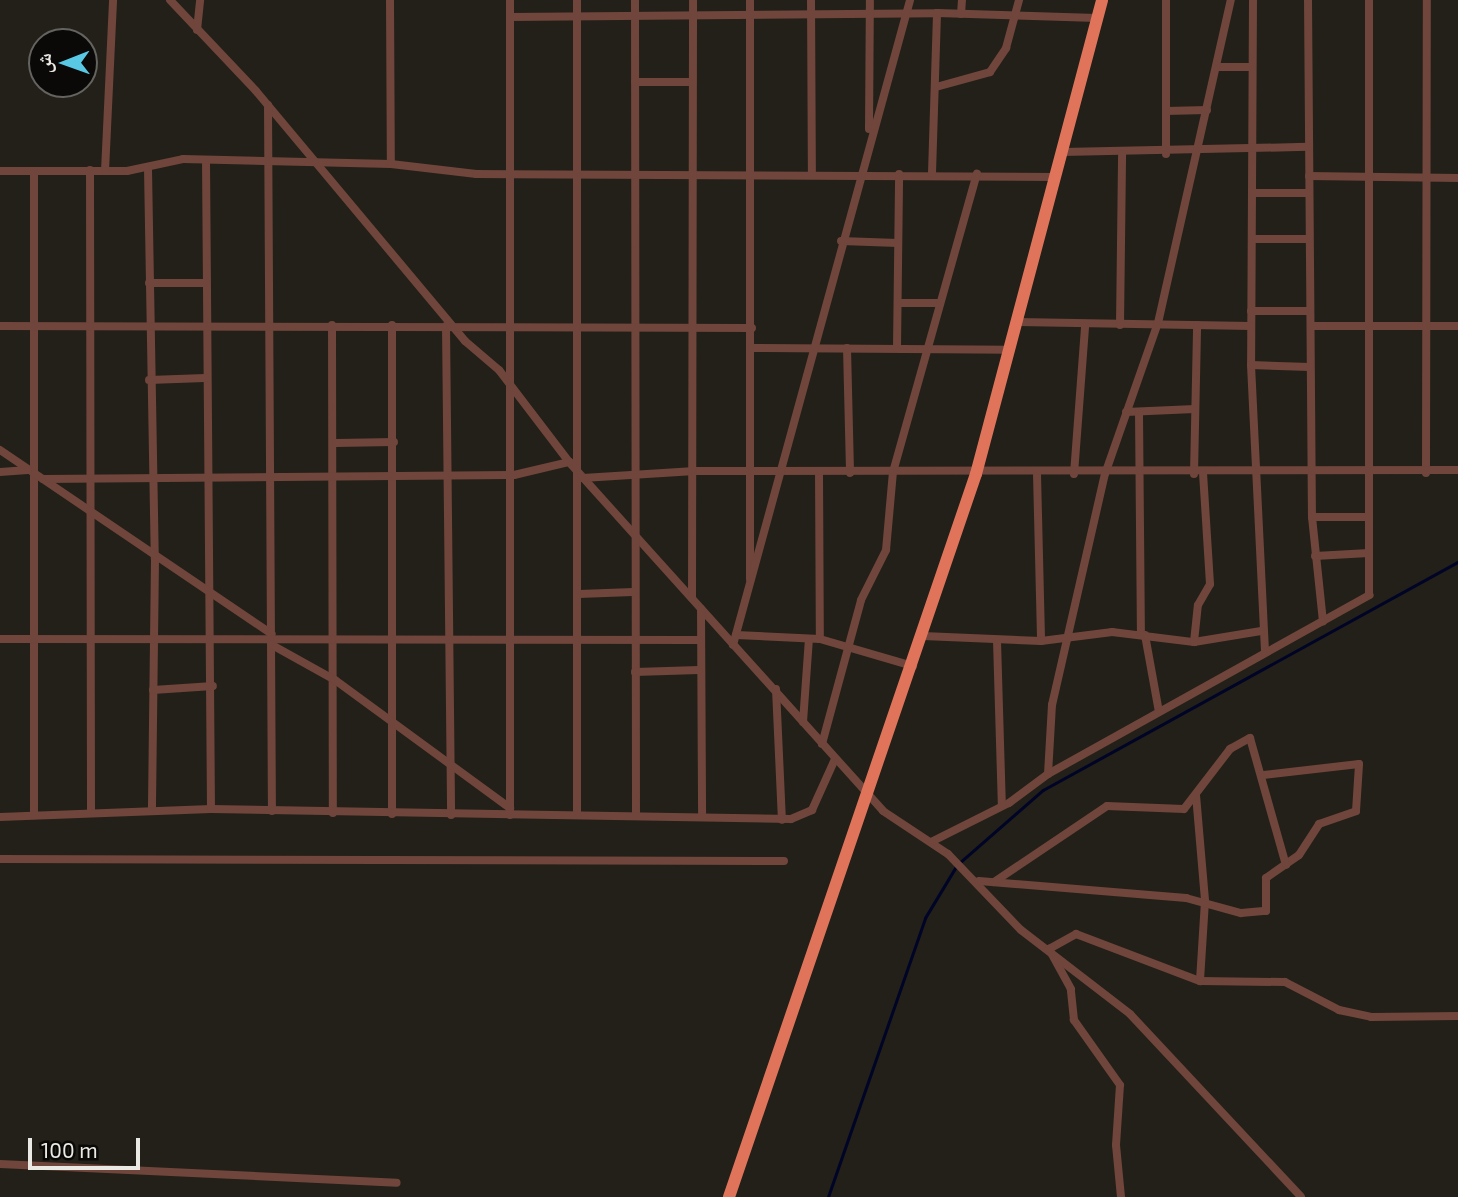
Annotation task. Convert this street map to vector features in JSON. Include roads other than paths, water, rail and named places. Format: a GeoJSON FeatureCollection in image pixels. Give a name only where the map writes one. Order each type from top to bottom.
{"type":"FeatureCollection","features":[{"type":"Feature","properties":{"kind":"highway"},"geometry":{"type":"LineString","coordinates":[[729,1197],[913,666],[976,474],[1102,0]]}},
{"type":"Feature","properties":{"kind":"street"},"geometry":{"type":"LineString","coordinates":[[105,171],[113,0]]}},
{"type":"Feature","properties":{"kind":"street"},"geometry":{"type":"LineString","coordinates":[[170,0],[268,104],[449,326],[514,393],[631,532],[734,640],[835,760],[887,814],[931,842],[979,881],[1021,930],[1049,949],[1153,1035],[1301,1197]]}},
{"type":"Feature","properties":{"kind":"street"},"geometry":{"type":"LineString","coordinates":[[197,30],[200,0]]}},
{"type":"Feature","properties":{"kind":"street"},"geometry":{"type":"LineString","coordinates":[[390,0],[391,164]]}},
{"type":"Feature","properties":{"kind":"street"},"geometry":{"type":"LineString","coordinates":[[510,0],[510,172],[506,326],[514,393],[510,812]]}},
{"type":"Feature","properties":{"kind":"street"},"geometry":{"type":"LineString","coordinates":[[577,815],[580,640],[572,465],[576,327],[574,171],[578,0]]}},
{"type":"Feature","properties":{"kind":"street"},"geometry":{"type":"LineString","coordinates":[[635,0],[636,472],[631,532],[636,814]]}},
{"type":"Feature","properties":{"kind":"street"},"geometry":{"type":"LineString","coordinates":[[692,598],[695,471],[692,327],[693,0]]}},
{"type":"Feature","properties":{"kind":"street"},"geometry":{"type":"LineString","coordinates":[[750,0],[753,474],[750,593]]}},
{"type":"Feature","properties":{"kind":"street"},"geometry":{"type":"LineString","coordinates":[[811,0],[812,173]]}},
{"type":"Feature","properties":{"kind":"street"},"geometry":{"type":"LineString","coordinates":[[869,139],[870,0]]}},
{"type":"Feature","properties":{"kind":"street"},"geometry":{"type":"LineString","coordinates":[[734,640],[785,472],[858,173],[910,0]]}},
{"type":"Feature","properties":{"kind":"street"},"geometry":{"type":"LineString","coordinates":[[961,0],[961,13]]}},
{"type":"Feature","properties":{"kind":"street"},"geometry":{"type":"LineString","coordinates":[[936,87],[990,72],[1006,48],[1019,0]]}},
{"type":"Feature","properties":{"kind":"street"},"geometry":{"type":"LineString","coordinates":[[1166,0],[1166,154]]}},
{"type":"Feature","properties":{"kind":"street"},"geometry":{"type":"LineString","coordinates":[[1048,774],[1050,715],[1105,474],[1158,323],[1231,0]]}},
{"type":"Feature","properties":{"kind":"street"},"geometry":{"type":"LineString","coordinates":[[1253,0],[1251,365],[1261,631],[1265,651]]}},
{"type":"Feature","properties":{"kind":"street"},"geometry":{"type":"LineString","coordinates":[[1308,0],[1312,517],[1323,621]]}},
{"type":"Feature","properties":{"kind":"street"},"geometry":{"type":"LineString","coordinates":[[931,842],[1002,805],[1048,774],[1265,651],[1367,598],[1371,325],[1369,0]]}},
{"type":"Feature","properties":{"kind":"street"},"geometry":{"type":"LineString","coordinates":[[1426,473],[1427,0]]}},
{"type":"Feature","properties":{"kind":"street"},"geometry":{"type":"LineString","coordinates":[[510,18],[906,13],[1097,18]]}},
{"type":"Feature","properties":{"kind":"street"},"geometry":{"type":"LineString","coordinates":[[932,173],[937,13]]}},
{"type":"Feature","properties":{"kind":"street"},"geometry":{"type":"LineString","coordinates":[[1216,67],[1252,67]]}},
{"type":"Feature","properties":{"kind":"street"},"geometry":{"type":"LineString","coordinates":[[635,82],[692,82]]}},
{"type":"Feature","properties":{"kind":"street"},"geometry":{"type":"LineString","coordinates":[[268,104],[274,474],[272,811]]}},
{"type":"Feature","properties":{"kind":"street"},"geometry":{"type":"LineString","coordinates":[[1166,111],[1207,110]]}},
{"type":"Feature","properties":{"kind":"street"},"geometry":{"type":"LineString","coordinates":[[1063,152],[1198,154],[1308,147]]}},
{"type":"Feature","properties":{"kind":"street"},"geometry":{"type":"LineString","coordinates":[[1120,325],[1122,154]]}},
{"type":"Feature","properties":{"kind":"street"},"geometry":{"type":"LineString","coordinates":[[0,171],[148,169],[176,159],[269,164],[312,161],[391,164],[460,174],[752,171],[1056,177]]}},
{"type":"Feature","properties":{"kind":"street"},"geometry":{"type":"LineString","coordinates":[[206,160],[205,379],[213,686],[211,809]]}},
{"type":"Feature","properties":{"kind":"street"},"geometry":{"type":"LineString","coordinates":[[148,169],[149,380],[156,559],[152,809]]}},
{"type":"Feature","properties":{"kind":"street"},"geometry":{"type":"LineString","coordinates":[[90,170],[91,812]]}},
{"type":"Feature","properties":{"kind":"street"},"geometry":{"type":"LineString","coordinates":[[34,171],[31,472],[34,815]]}},
{"type":"Feature","properties":{"kind":"street"},"geometry":{"type":"LineString","coordinates":[[897,348],[899,174]]}},
{"type":"Feature","properties":{"kind":"street"},"geometry":{"type":"LineString","coordinates":[[822,744],[863,594],[886,550],[893,472],[978,174]]}},
{"type":"Feature","properties":{"kind":"street"},"geometry":{"type":"LineString","coordinates":[[1309,176],[1458,178]]}},
{"type":"Feature","properties":{"kind":"street"},"geometry":{"type":"LineString","coordinates":[[1253,193],[1309,193]]}},
{"type":"Feature","properties":{"kind":"street"},"geometry":{"type":"LineString","coordinates":[[1252,239],[1309,239]]}},
{"type":"Feature","properties":{"kind":"street"},"geometry":{"type":"LineString","coordinates":[[841,241],[898,243]]}},
{"type":"Feature","properties":{"kind":"street"},"geometry":{"type":"LineString","coordinates":[[149,283],[206,283]]}},
{"type":"Feature","properties":{"kind":"street"},"geometry":{"type":"LineString","coordinates":[[898,303],[940,303]]}},
{"type":"Feature","properties":{"kind":"street"},"geometry":{"type":"LineString","coordinates":[[1251,311],[1310,311]]}},
{"type":"Feature","properties":{"kind":"street"},"geometry":{"type":"LineString","coordinates":[[1018,322],[1085,326],[1158,323],[1251,326]]}},
{"type":"Feature","properties":{"kind":"street"},"geometry":{"type":"LineString","coordinates":[[0,326],[91,329],[332,325],[752,328]]}},
{"type":"Feature","properties":{"kind":"street"},"geometry":{"type":"LineString","coordinates":[[332,325],[337,474],[333,813]]}},
{"type":"Feature","properties":{"kind":"street"},"geometry":{"type":"LineString","coordinates":[[392,325],[392,814]]}},
{"type":"Feature","properties":{"kind":"street"},"geometry":{"type":"LineString","coordinates":[[1194,642],[1198,605],[1209,584],[1195,409],[1197,325]]}},
{"type":"Feature","properties":{"kind":"street"},"geometry":{"type":"LineString","coordinates":[[449,326],[452,475],[450,815]]}},
{"type":"Feature","properties":{"kind":"street"},"geometry":{"type":"LineString","coordinates":[[1074,474],[1085,326]]}},
{"type":"Feature","properties":{"kind":"street"},"geometry":{"type":"LineString","coordinates":[[1311,326],[1458,326]]}},
{"type":"Feature","properties":{"kind":"street"},"geometry":{"type":"LineString","coordinates":[[752,348],[1010,350]]}},
{"type":"Feature","properties":{"kind":"street"},"geometry":{"type":"LineString","coordinates":[[847,348],[850,473]]}},
{"type":"Feature","properties":{"kind":"street"},"geometry":{"type":"LineString","coordinates":[[1251,365],[1310,366]]}},
{"type":"Feature","properties":{"kind":"street"},"geometry":{"type":"LineString","coordinates":[[149,380],[205,379]]}},
{"type":"Feature","properties":{"kind":"street"},"geometry":{"type":"LineString","coordinates":[[1126,412],[1195,409]]}},
{"type":"Feature","properties":{"kind":"street"},"geometry":{"type":"LineString","coordinates":[[1139,413],[1143,634],[1159,712]]}},
{"type":"Feature","properties":{"kind":"street"},"geometry":{"type":"LineString","coordinates":[[336,443],[394,442]]}},
{"type":"Feature","properties":{"kind":"street"},"geometry":{"type":"LineString","coordinates":[[0,450],[335,680],[451,764],[510,812]]}},
{"type":"Feature","properties":{"kind":"street"},"geometry":{"type":"LineString","coordinates":[[43,480],[274,474],[514,475],[572,465]]}},
{"type":"Feature","properties":{"kind":"street"},"geometry":{"type":"LineString","coordinates":[[583,478],[636,472],[695,471],[753,474],[1312,474],[1426,473],[1458,470]]}},
{"type":"Feature","properties":{"kind":"street"},"geometry":{"type":"LineString","coordinates":[[0,472],[31,472]]}},
{"type":"Feature","properties":{"kind":"street"},"geometry":{"type":"LineString","coordinates":[[819,472],[820,639]]}},
{"type":"Feature","properties":{"kind":"street"},"geometry":{"type":"LineString","coordinates":[[1038,474],[1041,641]]}},
{"type":"Feature","properties":{"kind":"street"},"geometry":{"type":"LineString","coordinates":[[1312,517],[1368,517]]}},
{"type":"Feature","properties":{"kind":"street"},"geometry":{"type":"LineString","coordinates":[[1315,556],[1369,553]]}},
{"type":"Feature","properties":{"kind":"street"},"geometry":{"type":"LineString","coordinates":[[579,594],[633,592]]}},
{"type":"Feature","properties":{"kind":"street"},"geometry":{"type":"LineString","coordinates":[[701,608],[699,670],[702,816]]}},
{"type":"Feature","properties":{"kind":"street"},"geometry":{"type":"LineString","coordinates":[[923,636],[1041,641],[1067,639],[1097,632],[1143,634],[1194,642],[1261,631]]}},
{"type":"Feature","properties":{"kind":"street"},"geometry":{"type":"LineString","coordinates":[[0,639],[272,639],[335,642],[699,640]]}},
{"type":"Feature","properties":{"kind":"street"},"geometry":{"type":"LineString","coordinates":[[803,722],[809,639]]}},
{"type":"Feature","properties":{"kind":"street"},"geometry":{"type":"LineString","coordinates":[[734,640],[820,639],[850,645],[913,666]]}},
{"type":"Feature","properties":{"kind":"street"},"geometry":{"type":"LineString","coordinates":[[997,641],[1002,805]]}},
{"type":"Feature","properties":{"kind":"street"},"geometry":{"type":"LineString","coordinates":[[635,672],[699,670]]}},
{"type":"Feature","properties":{"kind":"street"},"geometry":{"type":"LineString","coordinates":[[153,690],[213,686]]}},
{"type":"Feature","properties":{"kind":"street"},"geometry":{"type":"LineString","coordinates":[[775,689],[782,820]]}},
{"type":"Feature","properties":{"kind":"street"},"geometry":{"type":"LineString","coordinates":[[994,882],[1107,806],[1175,811],[1196,795],[1216,765],[1246,738],[1256,743],[1286,865]]}},
{"type":"Feature","properties":{"kind":"street"},"geometry":{"type":"LineString","coordinates":[[0,817],[152,809],[211,809],[450,815],[510,812],[636,814],[782,820],[812,810],[835,760]]}},
{"type":"Feature","properties":{"kind":"street"},"geometry":{"type":"LineString","coordinates":[[979,881],[1205,901],[1241,913],[1266,911],[1266,878],[1286,865],[1319,824],[1356,811],[1359,764],[1353,760],[1264,775]]}},
{"type":"Feature","properties":{"kind":"street"},"geometry":{"type":"LineString","coordinates":[[1196,795],[1205,901],[1200,981]]}},
{"type":"Feature","properties":{"kind":"street"},"geometry":{"type":"LineString","coordinates":[[0,859],[785,861]]}},
{"type":"Feature","properties":{"kind":"street"},"geometry":{"type":"LineString","coordinates":[[1049,949],[1078,934],[1200,981],[1285,982],[1339,1010],[1371,1017],[1458,1016]]}},
{"type":"Feature","properties":{"kind":"street"},"geometry":{"type":"LineString","coordinates":[[1049,949],[1071,989],[1074,1020],[1120,1085],[1116,1145],[1121,1197]]}},
{"type":"Feature","properties":{"kind":"street"},"geometry":{"type":"LineString","coordinates":[[0,1164],[397,1183]]}},
{"type":"Feature","properties":{"kind":"waterway"},"geometry":{"type":"LineString","coordinates":[[828,1197],[925,918],[957,865],[1043,790],[1458,562]]}}]}
